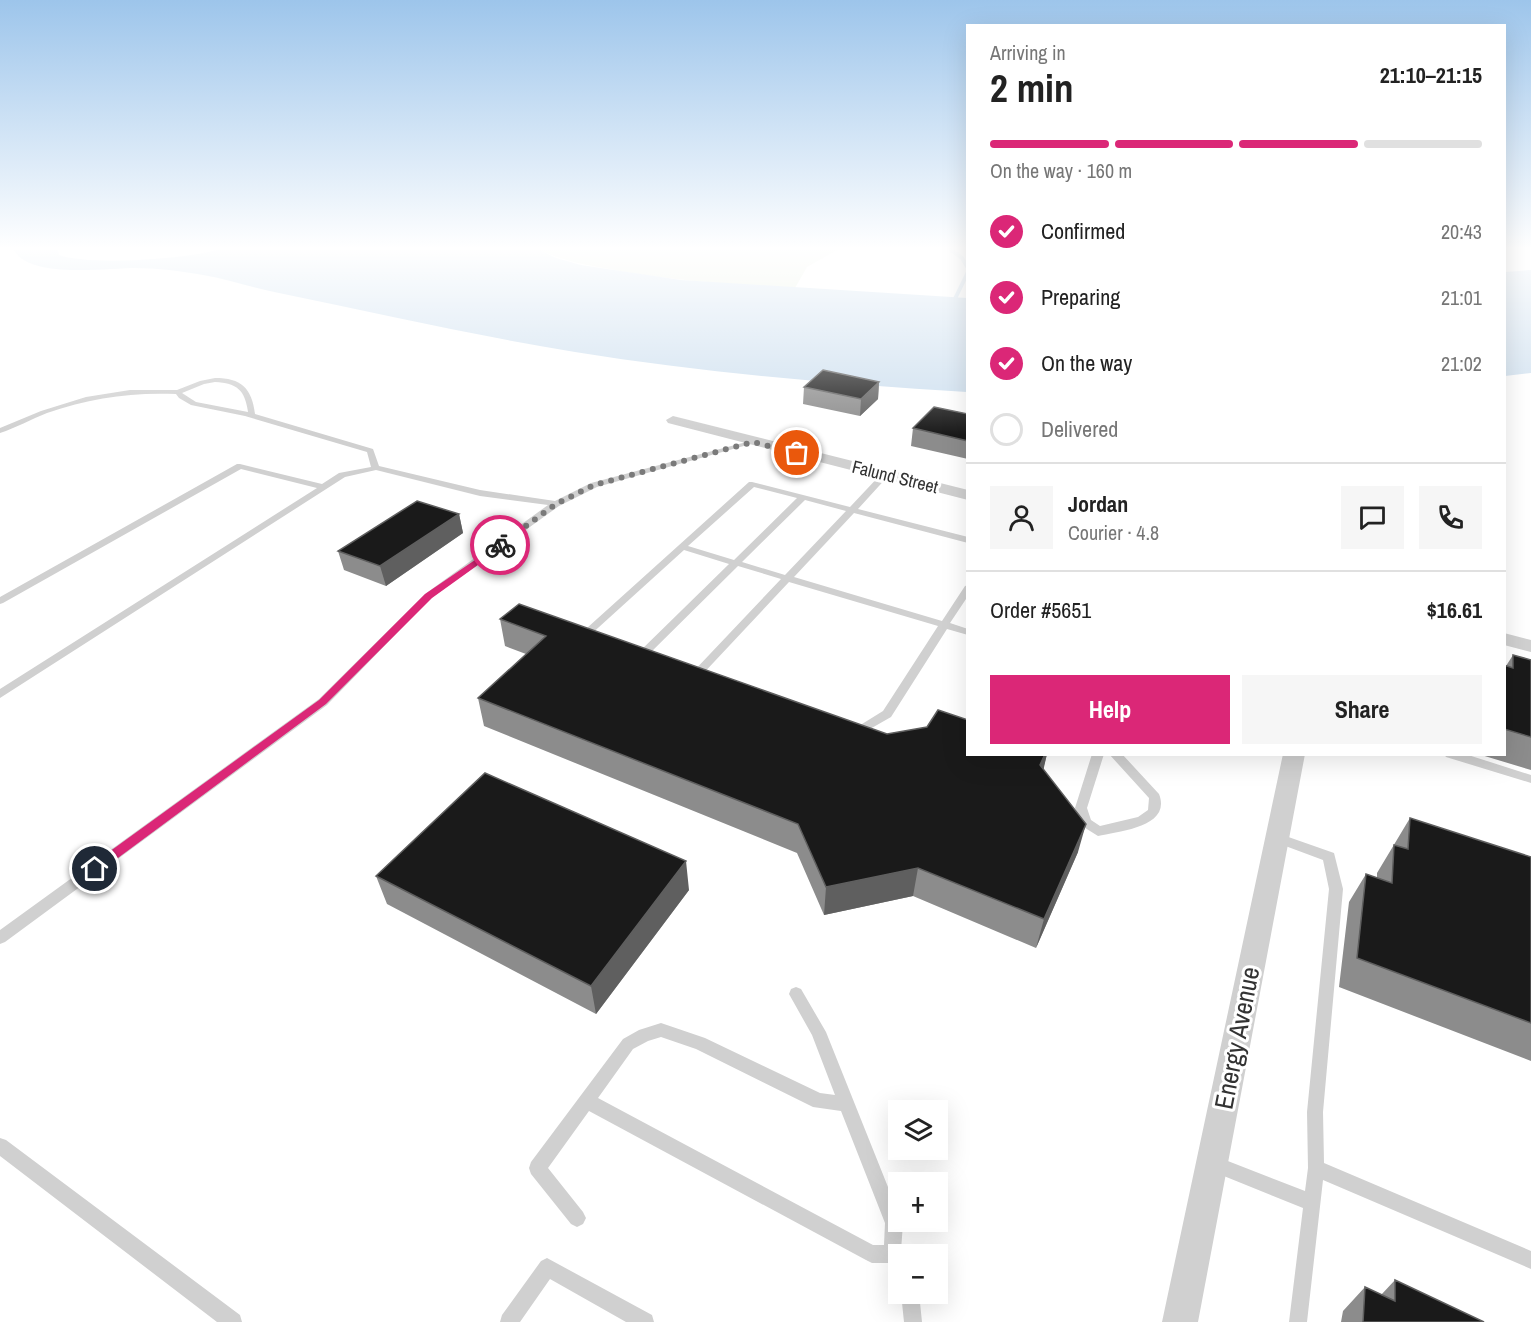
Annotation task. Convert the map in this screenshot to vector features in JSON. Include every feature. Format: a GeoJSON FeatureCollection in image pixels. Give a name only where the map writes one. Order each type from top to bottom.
{"type":"FeatureCollection","features":[{"type":"Feature","properties":{"kind":"street","name":"Falund Street"},"geometry":{"type":"LineString","coordinates":[[673,420],[966,495]]}},
{"type":"Feature","properties":{"kind":"street"},"geometry":{"type":"LineString","coordinates":[[1506,640],[1531,646]]}},
{"type":"Feature","properties":{"kind":"street","name":"Energy Avenue"},"geometry":{"type":"LineString","coordinates":[[1180,1322],[1294,756]]}},
{"type":"Feature","properties":{"kind":"lane"},"geometry":{"type":"LineString","coordinates":[[0,431],[42,412],[93,396],[156,390],[178,392],[202,381],[221,379],[242,387],[252,408],[252,417]]}},
{"type":"Feature","properties":{"kind":"lane"},"geometry":{"type":"LineString","coordinates":[[178,392],[188,401],[370,451],[376,468]]}},
{"type":"Feature","properties":{"kind":"lane"},"geometry":{"type":"LineString","coordinates":[[0,938],[323,702],[428,596],[556,504],[594,485],[753,442]]}},
{"type":"Feature","properties":{"kind":"lane"},"geometry":{"type":"LineString","coordinates":[[0,601],[240,466],[324,487]]}},
{"type":"Feature","properties":{"kind":"lane"},"geometry":{"type":"LineString","coordinates":[[0,694],[342,475],[376,468],[480,493],[556,504]]}},
{"type":"Feature","properties":{"kind":"lane"},"geometry":{"type":"LineString","coordinates":[[695,676],[885,475]]}},
{"type":"Feature","properties":{"kind":"lane"},"geometry":{"type":"LineString","coordinates":[[592,640],[582,637],[752,484],[966,539]]}},
{"type":"Feature","properties":{"kind":"lane"},"geometry":{"type":"LineString","coordinates":[[641,657],[738,564],[803,497]]}},
{"type":"Feature","properties":{"kind":"lane"},"geometry":{"type":"LineString","coordinates":[[682,547],[966,631]]}},
{"type":"Feature","properties":{"kind":"lane"},"geometry":{"type":"LineString","coordinates":[[846,729],[860,729],[887,714],[966,591]]}},
{"type":"Feature","properties":{"kind":"lane"},"geometry":{"type":"LineString","coordinates":[[1097,756],[1081,808],[1086,823],[1098,831],[1142,821],[1154,812],[1155,797],[1117,756]]}},
{"type":"Feature","properties":{"kind":"lane"},"geometry":{"type":"LineString","coordinates":[[1456,756],[1531,779]]}},
{"type":"Feature","properties":{"kind":"lane"},"geometry":{"type":"LineString","coordinates":[[1277,838],[1329,856],[1336,889],[1315,1112],[1316,1168],[1298,1322]]}},
{"type":"Feature","properties":{"kind":"lane"},"geometry":{"type":"LineString","coordinates":[[796,994],[818,1032],[847,1104],[894,1224],[895,1244]]}},
{"type":"Feature","properties":{"kind":"lane"},"geometry":{"type":"LineString","coordinates":[[577,1218],[537,1168],[628,1044],[644,1035],[661,1030],[700,1043],[819,1101],[847,1104]]}},
{"type":"Feature","properties":{"kind":"lane"},"geometry":{"type":"LineString","coordinates":[[587,1101],[872,1254],[888,1257]]}},
{"type":"Feature","properties":{"kind":"lane"},"geometry":{"type":"LineString","coordinates":[[0,1146],[233,1322]]}},
{"type":"Feature","properties":{"kind":"lane"},"geometry":{"type":"LineString","coordinates":[[1212,1162],[1312,1203]]}},
{"type":"Feature","properties":{"kind":"lane"},"geometry":{"type":"LineString","coordinates":[[1316,1168],[1531,1260]]}},
{"type":"Feature","properties":{"kind":"lane"},"geometry":{"type":"LineString","coordinates":[[509,1322],[547,1267],[645,1322]]}},
{"type":"Feature","properties":{"kind":"lane"},"geometry":{"type":"LineString","coordinates":[[912,1304],[914,1322]]}},
{"type":"Feature","properties":{"kind":"water"},"geometry":{"type":"Polygon","coordinates":[[[367,312],[966,312],[966,392],[771,377],[673,366],[538,346],[367,312]]]}},
{"type":"Feature","properties":{"kind":"water"},"geometry":{"type":"Polygon","coordinates":[[[1506,312],[1531,312],[1531,373],[1506,376],[1506,312]]]}},
{"type":"Feature","properties":{"kind":"building"},"geometry":{"type":"Polygon","coordinates":[[[823,370],[879,382],[861,399],[804,387],[823,370]]]}},
{"type":"Feature","properties":{"kind":"building"},"geometry":{"type":"Polygon","coordinates":[[[934,407],[966,414],[966,441],[913,428],[934,407]]]}},
{"type":"Feature","properties":{"kind":"building"},"geometry":{"type":"Polygon","coordinates":[[[417,501],[459,514],[380,566],[338,551],[417,501]]]}},
{"type":"Feature","properties":{"kind":"building"},"geometry":{"type":"Polygon","coordinates":[[[519,604],[887,734],[927,727],[938,710],[966,719],[966,756],[1044,756],[1040,765],[1086,824],[1044,919],[918,868],[826,887],[798,824],[478,698],[546,636],[500,619],[519,604]]]}},
{"type":"Feature","properties":{"kind":"building"},"geometry":{"type":"Polygon","coordinates":[[[1513,655],[1531,660],[1531,737],[1506,730],[1506,666],[1513,668],[1513,655]]]}},
{"type":"Feature","properties":{"kind":"building"},"geometry":{"type":"Polygon","coordinates":[[[485,773],[686,861],[591,986],[376,876],[485,773]]]}},
{"type":"Feature","properties":{"kind":"building"},"geometry":{"type":"Polygon","coordinates":[[[1410,818],[1531,857],[1531,1023],[1357,958],[1366,874],[1392,883],[1394,845],[1408,849],[1410,818]]]}},
{"type":"Feature","properties":{"kind":"building"},"geometry":{"type":"Polygon","coordinates":[[[1395,1280],[1484,1322],[1363,1322],[1365,1287],[1395,1301],[1395,1280]]]}},
{"type":"Feature","properties":{"kind":"way so far"},"geometry":{"type":"LineString","coordinates":[[500,545],[556,504],[594,485],[753,442],[797,453]]}},
{"type":"Feature","properties":{"kind":"route"},"geometry":{"type":"LineString","coordinates":[[95,869],[323,702],[428,596],[500,545]]}}]}
